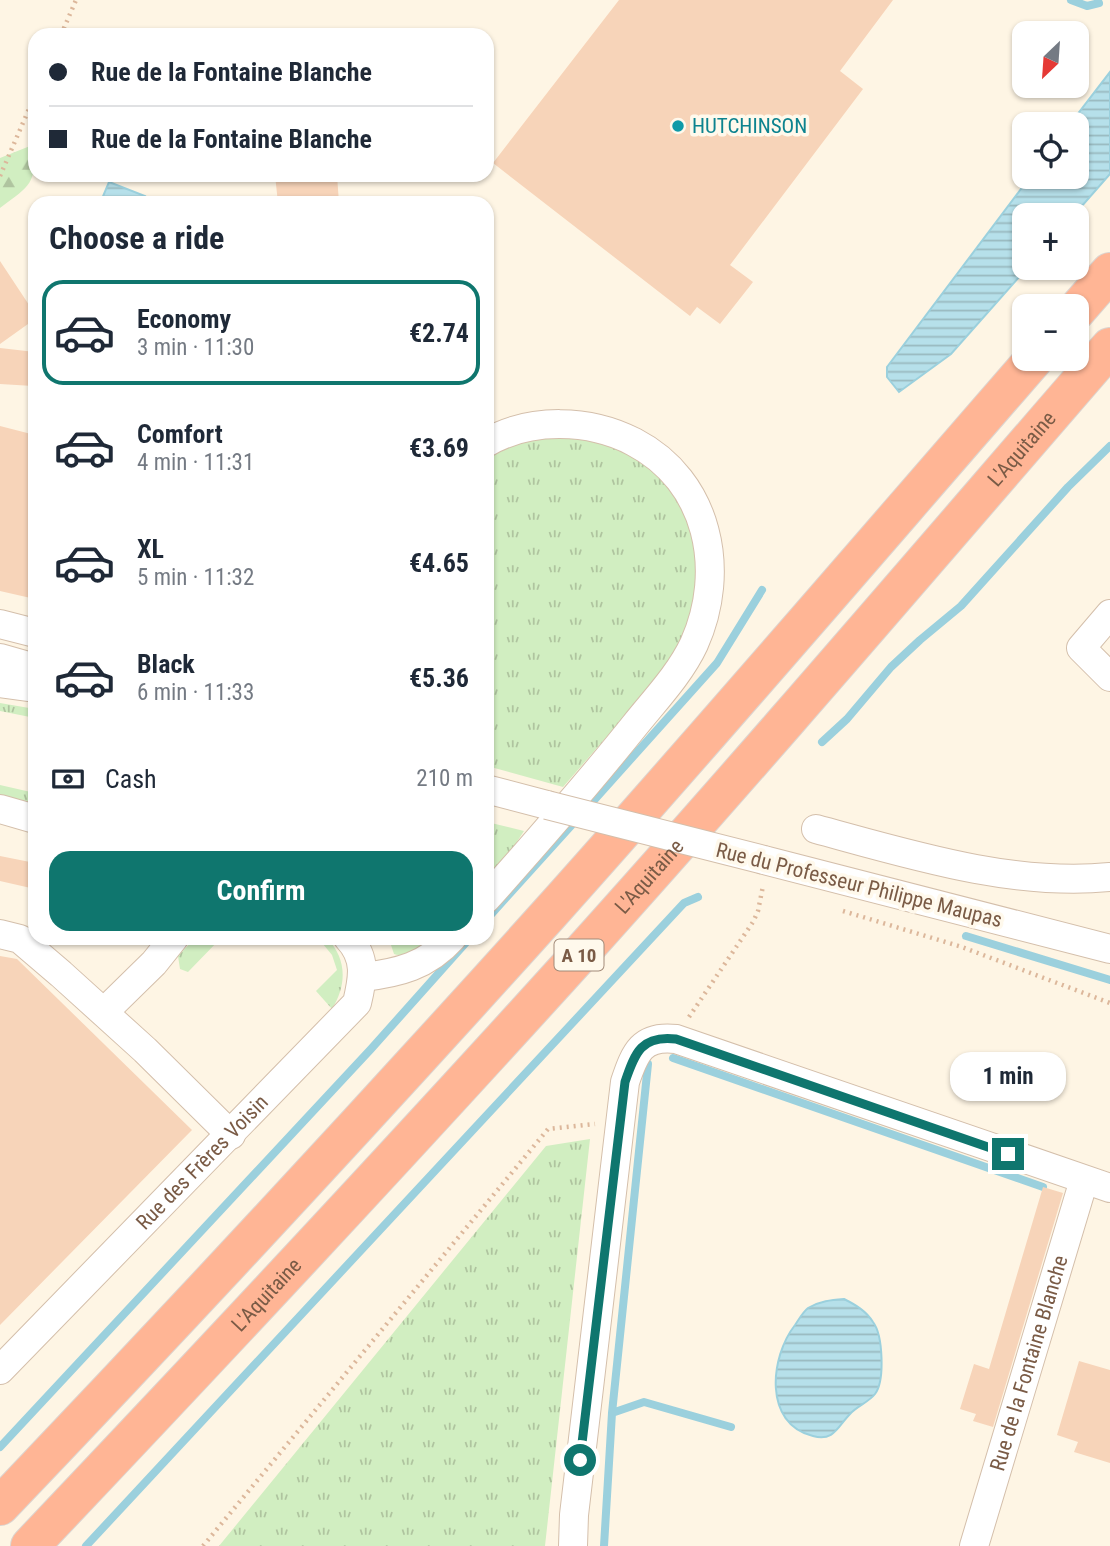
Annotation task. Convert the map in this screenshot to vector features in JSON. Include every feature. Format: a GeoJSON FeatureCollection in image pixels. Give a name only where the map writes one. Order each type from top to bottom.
{"type":"FeatureCollection","features":[{"type":"Feature","properties":{"kind":"highway"},"geometry":{"type":"LineString","coordinates":[[1089,296],[1110,272]]}},
{"type":"Feature","properties":{"kind":"highway","name":"L'Aquitaine"},"geometry":{"type":"LineString","coordinates":[[30,1546],[298,1262],[584,950],[1110,347]]}},
{"type":"Feature","properties":{"kind":"highway","name":"A 10"},"geometry":{"type":"LineString","coordinates":[[0,1506],[280,1209],[537,927],[683,764],[1024,371]]}},
{"type":"Feature","properties":{"kind":"street"},"geometry":{"type":"LineString","coordinates":[[494,440],[521,429],[567,424],[611,432],[634,442],[655,455],[674,472],[690,494],[701,516],[708,540],[711,566],[709,595],[703,622],[677,671],[592,779],[494,890]]}},
{"type":"Feature","properties":{"kind":"street"},"geometry":{"type":"LineString","coordinates":[[1110,614],[1081,648],[1110,677]]}},
{"type":"Feature","properties":{"kind":"street"},"geometry":{"type":"LineString","coordinates":[[0,624],[28,631]]}},
{"type":"Feature","properties":{"kind":"street"},"geometry":{"type":"LineString","coordinates":[[0,658],[28,666]]}},
{"type":"Feature","properties":{"kind":"street"},"geometry":{"type":"LineString","coordinates":[[0,683],[28,687]]}},
{"type":"Feature","properties":{"kind":"street","name":"Rue du Professeur Philippe Maupas"},"geometry":{"type":"LineString","coordinates":[[494,791],[547,805],[760,876],[1110,949]]}},
{"type":"Feature","properties":{"kind":"street"},"geometry":{"type":"LineString","coordinates":[[0,809],[28,818]]}},
{"type":"Feature","properties":{"kind":"street"},"geometry":{"type":"LineString","coordinates":[[816,829],[894,850],[1022,876],[1110,877]]}},
{"type":"Feature","properties":{"kind":"street"},"geometry":{"type":"LineString","coordinates":[[0,934],[20,939],[104,1012],[231,1135]]}},
{"type":"Feature","properties":{"kind":"street"},"geometry":{"type":"LineString","coordinates":[[104,1012],[168,945]]}},
{"type":"Feature","properties":{"kind":"street"},"geometry":{"type":"LineString","coordinates":[[353,945],[363,960],[363,977],[398,973],[421,964],[444,945]]}},
{"type":"Feature","properties":{"kind":"street","name":"Rue des Frères Voisin"},"geometry":{"type":"LineString","coordinates":[[0,1370],[357,1003],[363,977]]}},
{"type":"Feature","properties":{"kind":"street"},"geometry":{"type":"LineString","coordinates":[[573,1546],[574,1515],[625,1082],[632,1060],[644,1045],[660,1037],[676,1039]]}},
{"type":"Feature","properties":{"kind":"street","name":"Rue de la Fontaine Blanche"},"geometry":{"type":"LineString","coordinates":[[676,1039],[1097,1184],[974,1546]]}},
{"type":"Feature","properties":{"kind":"path"},"geometry":{"type":"LineString","coordinates":[[64,28],[76,0]]}},
{"type":"Feature","properties":{"kind":"path"},"geometry":{"type":"LineString","coordinates":[[0,176],[28,111]]}},
{"type":"Feature","properties":{"kind":"path"},"geometry":{"type":"LineString","coordinates":[[676,1039],[753,922],[758,911],[760,876]]}},
{"type":"Feature","properties":{"kind":"path","name":"Rue du Professeur Philippe Maupas"},"geometry":{"type":"LineString","coordinates":[[760,876],[776,890]]}},
{"type":"Feature","properties":{"kind":"path","name":"Rue du Professeur Philippe Maupas"},"geometry":{"type":"LineString","coordinates":[[837,909],[962,947],[1110,1003]]}},
{"type":"Feature","properties":{"kind":"path"},"geometry":{"type":"LineString","coordinates":[[203,1546],[548,1129],[620,1121]]}},
{"type":"Feature","properties":{"kind":"green space"},"geometry":{"type":"Polygon","coordinates":[[[28,147],[30,182],[0,208],[0,158],[28,147]]]}},
{"type":"Feature","properties":{"kind":"green space"},"geometry":{"type":"Polygon","coordinates":[[[546,436],[600,442],[621,448],[659,475],[676,495],[691,524],[698,557],[692,618],[669,665],[563,787],[494,768],[494,453],[505,447],[546,436]]]}},
{"type":"Feature","properties":{"kind":"green space"},"geometry":{"type":"Polygon","coordinates":[[[0,703],[28,708],[28,717],[0,711],[0,703]]]}},
{"type":"Feature","properties":{"kind":"green space"},"geometry":{"type":"Polygon","coordinates":[[[0,785],[28,791],[28,805],[0,799],[0,785]]]}},
{"type":"Feature","properties":{"kind":"green space"},"geometry":{"type":"Polygon","coordinates":[[[494,824],[524,831],[494,876],[494,824]]]}},
{"type":"Feature","properties":{"kind":"green space"},"geometry":{"type":"Polygon","coordinates":[[[188,945],[214,945],[188,972],[180,969],[178,956],[188,945]]]}},
{"type":"Feature","properties":{"kind":"green space"},"geometry":{"type":"Polygon","coordinates":[[[324,945],[334,946],[343,972],[340,991],[332,1009],[316,991],[337,970],[332,955],[324,945]]]}},
{"type":"Feature","properties":{"kind":"green space"},"geometry":{"type":"Polygon","coordinates":[[[391,945],[429,945],[412,954],[394,954],[391,945]]]}},
{"type":"Feature","properties":{"kind":"green space"},"geometry":{"type":"Polygon","coordinates":[[[590,1139],[545,1546],[219,1546],[546,1146],[590,1139]]]}},
{"type":"Feature","properties":{"kind":"water"},"geometry":{"type":"Polygon","coordinates":[[[1110,72],[1110,174],[1085,203],[1012,203],[1012,280],[1016,280],[951,354],[899,392],[887,377],[887,367],[1021,189],[1089,189],[1089,112],[1079,112],[1110,72]]]}},
{"type":"Feature","properties":{"kind":"water"},"geometry":{"type":"Polygon","coordinates":[[[109,182],[145,196],[103,196],[109,182]]]}},
{"type":"Feature","properties":{"kind":"water"},"geometry":{"type":"Polygon","coordinates":[[[844,1299],[864,1311],[876,1328],[881,1347],[878,1388],[870,1399],[853,1411],[831,1435],[813,1436],[797,1429],[786,1418],[779,1404],[776,1388],[780,1354],[787,1338],[808,1308],[821,1302],[844,1299]]]}},
{"type":"Feature","properties":{"kind":"building","name":"HUTCHINSON"},"geometry":{"type":"Polygon","coordinates":[[[619,0],[893,0],[840,71],[863,89],[730,265],[753,282],[720,324],[697,307],[690,316],[494,162],[619,0]]]}},
{"type":"Feature","properties":{"kind":"building"},"geometry":{"type":"Polygon","coordinates":[[[276,182],[338,182],[338,196],[277,196],[276,182]]]}},
{"type":"Feature","properties":{"kind":"building"},"geometry":{"type":"Polygon","coordinates":[[[0,261],[28,303],[28,324],[0,344],[0,261]]]}},
{"type":"Feature","properties":{"kind":"building"},"geometry":{"type":"Polygon","coordinates":[[[0,348],[28,351],[28,386],[0,384],[0,348]]]}},
{"type":"Feature","properties":{"kind":"building"},"geometry":{"type":"Polygon","coordinates":[[[0,426],[28,433],[28,597],[0,591],[0,426]]]}},
{"type":"Feature","properties":{"kind":"building"},"geometry":{"type":"Polygon","coordinates":[[[0,856],[28,862],[28,887],[0,881],[0,856]]]}},
{"type":"Feature","properties":{"kind":"building"},"geometry":{"type":"Polygon","coordinates":[[[0,956],[17,959],[192,1130],[0,1325],[0,956]]]}},
{"type":"Feature","properties":{"kind":"building"},"geometry":{"type":"Polygon","coordinates":[[[1043,1187],[1063,1193],[993,1427],[973,1421],[976,1414],[960,1409],[974,1364],[989,1369],[1043,1187]]]}},
{"type":"Feature","properties":{"kind":"building"},"geometry":{"type":"Polygon","coordinates":[[[1079,1361],[1110,1370],[1110,1463],[1074,1452],[1078,1442],[1057,1435],[1079,1361]]]}},
{"type":"Feature","properties":{"kind":"waterway"},"geometry":{"type":"LineString","coordinates":[[1071,0],[1087,6],[1099,3]]}},
{"type":"Feature","properties":{"kind":"waterway"},"geometry":{"type":"LineString","coordinates":[[822,742],[847,719],[891,667],[961,606],[1068,487],[1110,446]]}},
{"type":"Feature","properties":{"kind":"waterway"},"geometry":{"type":"LineString","coordinates":[[587,808],[717,663],[762,590]]}},
{"type":"Feature","properties":{"kind":"waterway"},"geometry":{"type":"LineString","coordinates":[[494,911],[578,818]]}},
{"type":"Feature","properties":{"kind":"waterway"},"geometry":{"type":"LineString","coordinates":[[86,1546],[684,903],[698,897]]}},
{"type":"Feature","properties":{"kind":"waterway"},"geometry":{"type":"LineString","coordinates":[[966,936],[1110,980]]}},
{"type":"Feature","properties":{"kind":"waterway"},"geometry":{"type":"LineString","coordinates":[[0,1447],[371,1049],[464,945]]}},
{"type":"Feature","properties":{"kind":"waterway"},"geometry":{"type":"LineString","coordinates":[[673,1058],[1043,1187]]}},
{"type":"Feature","properties":{"kind":"waterway"},"geometry":{"type":"LineString","coordinates":[[648,1064],[612,1413],[644,1402],[731,1427]]}},
{"type":"Feature","properties":{"kind":"waterway"},"geometry":{"type":"LineString","coordinates":[[604,1546],[612,1413]]}},
{"type":"Feature","properties":{"kind":"place","name":"HUTCHINSON"},"geometry":{"type":"Point","coordinates":[678,126]}},
{"type":"Feature","properties":{"kind":"route"},"geometry":{"type":"LineString","coordinates":[[580,1460],[625,1082],[632,1060],[644,1045],[660,1037],[676,1039],[1008,1154]]}}]}
